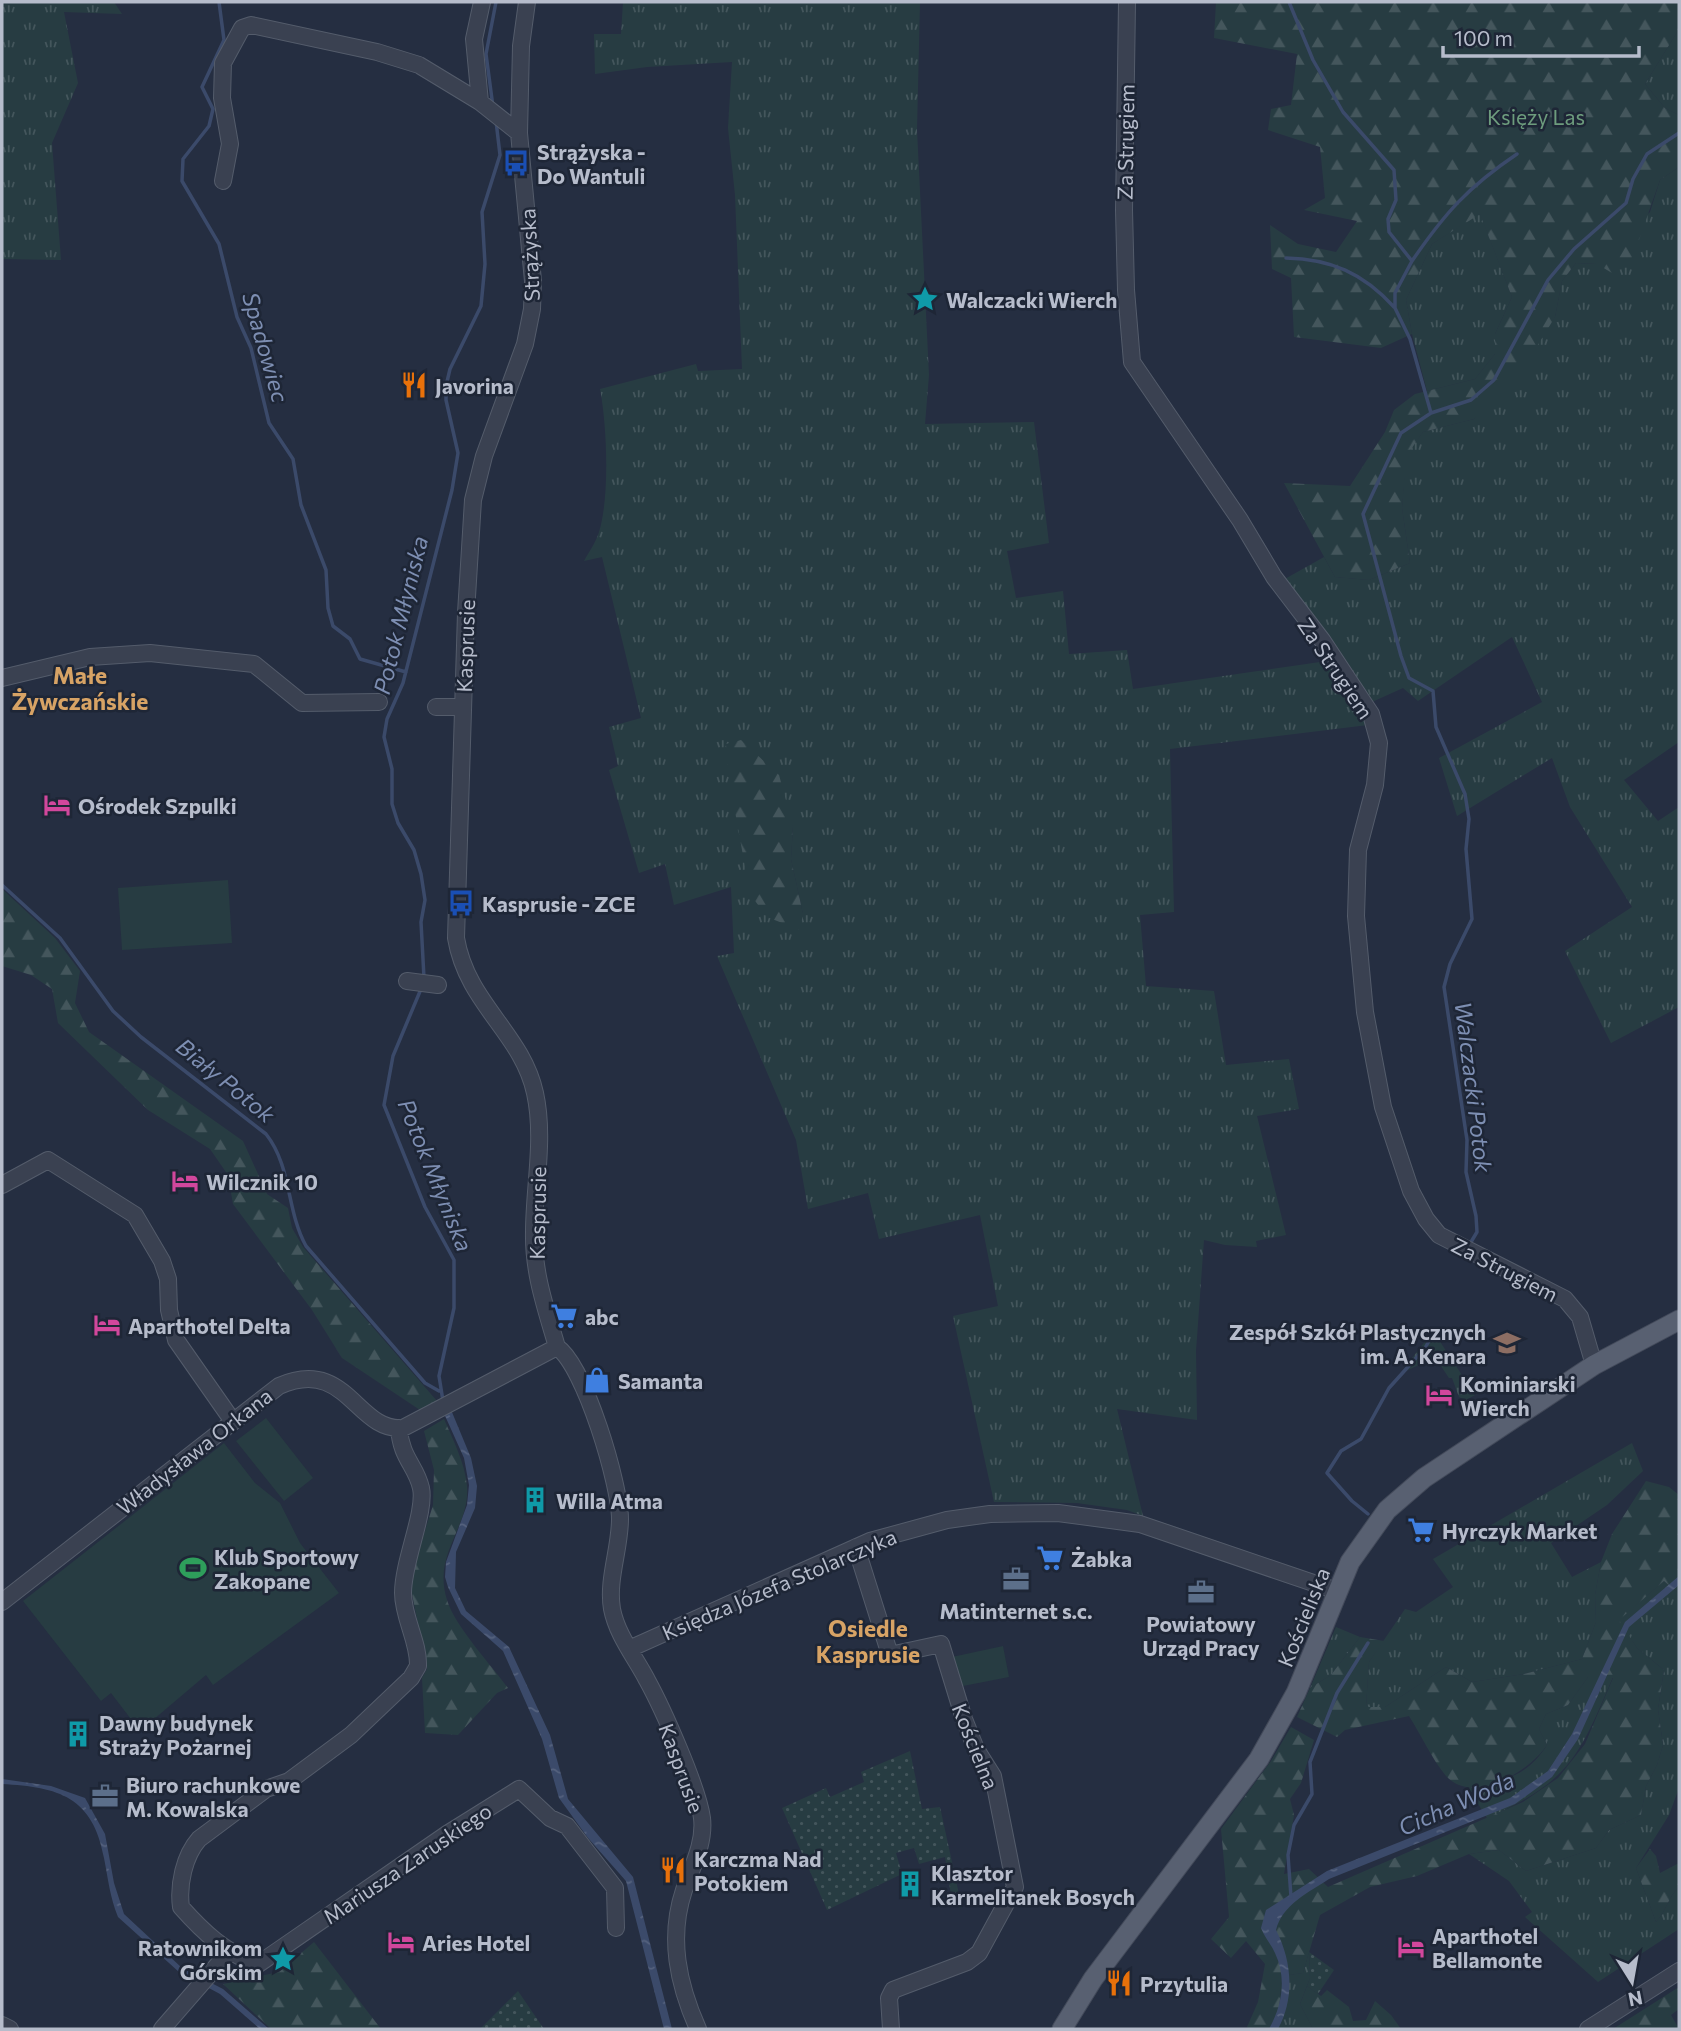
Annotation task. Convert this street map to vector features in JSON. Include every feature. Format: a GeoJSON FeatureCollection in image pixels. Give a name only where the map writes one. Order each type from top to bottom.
{"type":"FeatureCollection","features":[{"type":"Feature","properties":{"kind":"main road","name":"Kościeliska"},"geometry":{"type":"LineString","coordinates":[[1062,2029],[1093,1979],[1259,1759],[1296,1693],[1338,1591],[1367,1534],[1407,1491],[1594,1365],[1679,1320]]}},
{"type":"Feature","properties":{"kind":"street"},"geometry":{"type":"LineString","coordinates":[[482,2],[474,39],[484,105]]}},
{"type":"Feature","properties":{"kind":"street","name":"Strążyska"},"geometry":{"type":"LineString","coordinates":[[472,500],[484,456],[525,344],[532,309],[533,281],[519,133],[522,46],[527,2]]}},
{"type":"Feature","properties":{"kind":"street","name":"Za Strugiem"},"geometry":{"type":"LineString","coordinates":[[1127,2],[1124,210],[1126,290],[1132,362],[1240,520],[1274,578],[1322,640],[1371,714],[1379,743],[1375,785],[1358,850],[1356,916],[1365,1012],[1383,1107],[1411,1191],[1426,1219],[1439,1235],[1565,1299],[1580,1317],[1594,1365]]}},
{"type":"Feature","properties":{"kind":"street"},"geometry":{"type":"LineString","coordinates":[[223,181],[230,144],[222,98],[223,63],[242,28],[251,25],[377,52],[419,65],[484,105],[519,133]]}},
{"type":"Feature","properties":{"kind":"street","name":"Kasprusie"},"geometry":{"type":"LineString","coordinates":[[472,500],[456,938],[471,985],[520,1055],[534,1089],[538,1128],[534,1251],[541,1292],[557,1347],[564,1354],[588,1402],[614,1480],[620,1521],[611,1601],[616,1623],[657,1702],[701,1812],[700,1844],[682,1896],[676,1937],[680,1976],[698,2029]]}},
{"type":"Feature","properties":{"kind":"street"},"geometry":{"type":"LineString","coordinates":[[2,678],[101,655],[150,653],[254,664],[302,703],[379,702]]}},
{"type":"Feature","properties":{"kind":"street"},"geometry":{"type":"LineString","coordinates":[[436,707],[463,707]]}},
{"type":"Feature","properties":{"kind":"street"},"geometry":{"type":"LineString","coordinates":[[407,981],[438,985]]}},
{"type":"Feature","properties":{"kind":"street"},"geometry":{"type":"LineString","coordinates":[[2,1185],[48,1160],[135,1215],[165,1270],[170,1319],[176,1340],[232,1420]]}},
{"type":"Feature","properties":{"kind":"street"},"geometry":{"type":"LineString","coordinates":[[162,2029],[197,1984],[228,1953],[202,1931],[181,1907],[184,1870],[191,1848],[199,1839],[266,1789],[289,1781],[351,1735],[411,1678],[418,1666],[403,1594],[408,1552],[421,1509],[421,1489],[402,1451],[399,1428],[431,1415],[557,1347]]}},
{"type":"Feature","properties":{"kind":"street","name":"Władysława Orkana"},"geometry":{"type":"LineString","coordinates":[[2,1602],[279,1386],[309,1379],[340,1389],[381,1424],[399,1428]]}},
{"type":"Feature","properties":{"kind":"street","name":"Księdza Józefa Stolarczyka"},"geometry":{"type":"LineString","coordinates":[[629,1649],[856,1547],[914,1527],[960,1517],[1029,1512],[1129,1521],[1164,1530],[1338,1591]]}},
{"type":"Feature","properties":{"kind":"street","name":"Kościelna"},"geometry":{"type":"LineString","coordinates":[[856,1547],[890,1655],[941,1644],[964,1719],[976,1749],[993,1776],[1015,1887],[979,1953],[967,1962],[893,1990],[889,1998],[891,2029]]}},
{"type":"Feature","properties":{"kind":"street","name":"Mariusza Zaruskiego"},"geometry":{"type":"LineString","coordinates":[[228,1953],[257,1965],[447,1834],[519,1789],[551,1818],[566,1826],[615,1888],[616,1928]]}},
{"type":"Feature","properties":{"kind":"street"},"geometry":{"type":"LineString","coordinates":[[1588,2029],[1679,1971]]}},
{"type":"Feature","properties":{"kind":"street"},"geometry":{"type":"LineString","coordinates":[[2,2025],[10,2029]]}},
{"type":"Feature","properties":{"kind":"green space"},"geometry":{"type":"Polygon","coordinates":[[[2,2],[114,2],[122,14],[64,12],[78,83],[52,143],[61,260],[2,259],[2,2]]]}},
{"type":"Feature","properties":{"kind":"green space"},"geometry":{"type":"Polygon","coordinates":[[[623,2],[920,2],[917,130],[929,375],[925,424],[1034,422],[1049,543],[1007,551],[1016,598],[1063,591],[1069,654],[1127,650],[1133,689],[1327,661],[1349,687],[1368,725],[1170,749],[1174,912],[1140,915],[1146,986],[1214,991],[1226,1065],[1289,1059],[1299,1109],[1257,1116],[1286,1235],[1256,1241],[1257,1247],[1225,1245],[1204,1240],[1196,1351],[1197,1420],[1117,1409],[1143,1516],[1127,1510],[1077,1503],[994,1502],[953,1316],[998,1306],[980,1215],[879,1239],[868,1193],[808,1209],[796,1140],[717,956],[734,953],[731,887],[674,905],[665,864],[639,873],[609,770],[618,766],[609,727],[641,718],[602,557],[584,561],[599,532],[605,500],[606,441],[600,389],[696,364],[698,371],[742,369],[735,195],[728,128],[732,62],[647,67],[595,74],[594,34],[621,34],[623,2]],[[726,744],[803,914],[791,859],[793,826],[726,744]]]}},
{"type":"Feature","properties":{"kind":"green space","name":"Księży Las"},"geometry":{"type":"Polygon","coordinates":[[[1216,2],[1679,2],[1679,29],[1645,84],[1665,108],[1679,115],[1679,167],[1660,180],[1633,257],[1612,273],[1597,264],[1576,263],[1562,281],[1555,317],[1520,374],[1474,419],[1423,432],[1407,455],[1402,508],[1410,563],[1369,580],[1335,577],[1284,483],[1350,486],[1385,432],[1394,410],[1415,394],[1475,379],[1495,354],[1495,334],[1512,297],[1480,214],[1432,244],[1406,300],[1412,334],[1381,348],[1294,337],[1291,278],[1272,269],[1270,225],[1298,244],[1336,252],[1357,221],[1304,210],[1325,198],[1320,147],[1268,130],[1271,109],[1291,105],[1297,54],[1214,38],[1216,2]]]}},
{"type":"Feature","properties":{"kind":"green space"},"geometry":{"type":"Polygon","coordinates":[[[1679,29],[1679,115],[1665,108],[1645,84],[1679,29]]]}},
{"type":"Feature","properties":{"kind":"green space"},"geometry":{"type":"Polygon","coordinates":[[[1679,167],[1679,742],[1624,780],[1658,821],[1679,807],[1679,1007],[1611,1043],[1565,951],[1632,907],[1570,807],[1552,758],[1457,816],[1439,758],[1542,702],[1512,637],[1418,701],[1403,688],[1372,702],[1283,580],[1324,557],[1335,577],[1369,580],[1410,563],[1402,508],[1406,455],[1423,432],[1474,419],[1555,317],[1562,281],[1576,263],[1597,264],[1650,212],[1660,180],[1679,167]]]}},
{"type":"Feature","properties":{"kind":"green space"},"geometry":{"type":"Polygon","coordinates":[[[1480,213],[1512,297],[1495,334],[1495,354],[1475,379],[1427,391],[1406,300],[1432,244],[1480,213]]]}},
{"type":"Feature","properties":{"kind":"green space"},"geometry":{"type":"Polygon","coordinates":[[[741,740],[779,775],[793,826],[791,859],[803,914],[800,930],[767,917],[750,894],[728,773],[726,744],[741,740]]]}},
{"type":"Feature","properties":{"kind":"green space"},"geometry":{"type":"Polygon","coordinates":[[[228,880],[232,943],[122,950],[118,888],[228,880]]]}},
{"type":"Feature","properties":{"kind":"green space"},"geometry":{"type":"Polygon","coordinates":[[[2,889],[55,938],[80,971],[75,1003],[89,1032],[243,1141],[267,1194],[288,1208],[292,1228],[303,1247],[437,1401],[423,1412],[342,1358],[312,1310],[233,1204],[228,1175],[210,1149],[148,1110],[58,1023],[52,989],[31,975],[2,966],[2,889]]]}},
{"type":"Feature","properties":{"kind":"green space"},"geometry":{"type":"Polygon","coordinates":[[[1433,1331],[1475,1395],[1466,1400],[1459,1397],[1452,1378],[1449,1378],[1435,1357],[1400,1374],[1433,1331]]]}},
{"type":"Feature","properties":{"kind":"green space"},"geometry":{"type":"Polygon","coordinates":[[[266,1418],[313,1478],[284,1501],[236,1441],[266,1418]]]}},
{"type":"Feature","properties":{"kind":"green space"},"geometry":{"type":"Polygon","coordinates":[[[444,1419],[461,1460],[467,1486],[463,1515],[444,1568],[447,1600],[465,1633],[508,1688],[497,1693],[458,1735],[425,1733],[422,1678],[427,1669],[411,1589],[415,1563],[433,1505],[434,1470],[424,1431],[444,1419]]]}},
{"type":"Feature","properties":{"kind":"green space","name":"Klub Sportowy Zakopane"},"geometry":{"type":"Polygon","coordinates":[[[224,1443],[255,1483],[280,1503],[300,1543],[339,1593],[213,1685],[206,1675],[140,1731],[111,1693],[101,1701],[23,1601],[224,1443]]]}},
{"type":"Feature","properties":{"kind":"green space"},"geometry":{"type":"Polygon","coordinates":[[[1632,1443],[1643,1471],[1607,1505],[1551,1543],[1572,1577],[1601,1562],[1595,1595],[1596,1622],[1582,1659],[1524,1674],[1472,1682],[1446,1667],[1385,1707],[1366,1707],[1369,1662],[1405,1609],[1416,1612],[1453,1587],[1433,1559],[1632,1443]]]}},
{"type":"Feature","properties":{"kind":"green space"},"geometry":{"type":"Polygon","coordinates":[[[1646,1481],[1669,1487],[1679,1495],[1679,1594],[1664,1581],[1619,1620],[1637,1648],[1664,1670],[1658,1709],[1663,1745],[1657,1765],[1646,1786],[1641,1815],[1609,1830],[1596,1848],[1526,1871],[1499,1850],[1469,1854],[1417,1876],[1370,1887],[1320,1915],[1303,1973],[1282,1976],[1279,2010],[1269,2029],[1249,2029],[1247,2027],[1258,2002],[1265,1964],[1246,1941],[1231,1958],[1211,1939],[1229,1917],[1221,1829],[1271,1761],[1291,1727],[1314,1740],[1301,1783],[1290,1799],[1294,1815],[1284,1874],[1309,1869],[1328,1887],[1523,1802],[1558,1778],[1585,1744],[1613,1678],[1588,1677],[1568,1705],[1546,1714],[1539,1729],[1547,1745],[1528,1765],[1500,1782],[1471,1787],[1457,1784],[1446,1776],[1409,1716],[1345,1730],[1337,1737],[1297,1717],[1310,1688],[1331,1675],[1360,1637],[1384,1641],[1369,1662],[1366,1707],[1385,1707],[1446,1667],[1472,1682],[1524,1674],[1582,1659],[1596,1622],[1595,1595],[1601,1562],[1612,1534],[1646,1481]]]}},
{"type":"Feature","properties":{"kind":"green space"},"geometry":{"type":"Polygon","coordinates":[[[1664,1581],[1679,1594],[1679,1788],[1669,1815],[1636,1868],[1656,1922],[1679,1887],[1679,1929],[1598,1982],[1525,1917],[1532,1912],[1509,1881],[1469,1854],[1499,1850],[1526,1871],[1596,1848],[1609,1830],[1641,1815],[1646,1786],[1657,1765],[1663,1745],[1658,1709],[1664,1670],[1637,1648],[1618,1620],[1664,1581]]]}},
{"type":"Feature","properties":{"kind":"green space"},"geometry":{"type":"Polygon","coordinates":[[[1336,1627],[1360,1637],[1331,1675],[1310,1688],[1336,1627]]]}},
{"type":"Feature","properties":{"kind":"green space"},"geometry":{"type":"Polygon","coordinates":[[[1003,1646],[1009,1677],[958,1687],[952,1657],[1003,1646]]]}},
{"type":"Feature","properties":{"kind":"green space"},"geometry":{"type":"Polygon","coordinates":[[[1588,1677],[1613,1677],[1590,1728],[1568,1764],[1536,1792],[1487,1818],[1468,1788],[1503,1780],[1531,1765],[1547,1745],[1539,1729],[1546,1714],[1568,1705],[1588,1677]]]}},
{"type":"Feature","properties":{"kind":"green space"},"geometry":{"type":"Polygon","coordinates":[[[910,1751],[922,1809],[940,1807],[962,1908],[959,1908],[955,1894],[951,1895],[945,1857],[919,1864],[914,1848],[896,1853],[902,1874],[827,1910],[782,1808],[826,1788],[830,1797],[864,1782],[861,1772],[910,1751]]]}},
{"type":"Feature","properties":{"kind":"green space"},"geometry":{"type":"Polygon","coordinates":[[[1650,1849],[1656,1856],[1660,1873],[1679,1863],[1679,1887],[1656,1922],[1636,1868],[1650,1849]]]}},
{"type":"Feature","properties":{"kind":"green space"},"geometry":{"type":"Polygon","coordinates":[[[314,1942],[381,2029],[271,2029],[223,1984],[279,1972],[314,1942]]]}},
{"type":"Feature","properties":{"kind":"green space"},"geometry":{"type":"Polygon","coordinates":[[[1309,1952],[1310,1978],[1300,2004],[1313,2029],[1269,2029],[1279,2010],[1282,1976],[1303,1973],[1309,1952]]]}},
{"type":"Feature","properties":{"kind":"green space"},"geometry":{"type":"Polygon","coordinates":[[[1309,1952],[1334,1970],[1318,1994],[1307,1986],[1310,1978],[1309,1952]]]}},
{"type":"Feature","properties":{"kind":"green space"},"geometry":{"type":"Polygon","coordinates":[[[1307,1986],[1321,1996],[1327,1990],[1349,2007],[1353,2021],[1366,2020],[1375,2001],[1391,2015],[1401,2029],[1313,2029],[1300,2004],[1307,1986]]]}},
{"type":"Feature","properties":{"kind":"green space"},"geometry":{"type":"Polygon","coordinates":[[[1679,1987],[1679,2009],[1671,2015],[1679,2029],[1613,2029],[1679,1987]]]}},
{"type":"Feature","properties":{"kind":"green space"},"geometry":{"type":"Polygon","coordinates":[[[518,1991],[544,2029],[480,2029],[518,1991]]]}},
{"type":"Feature","properties":{"kind":"water"},"geometry":{"type":"Polygon","coordinates":[[[449,1405],[471,1458],[477,1486],[475,1508],[456,1552],[455,1588],[466,1611],[509,1647],[550,1735],[568,1799],[633,1877],[672,2029],[664,2029],[626,1881],[588,1838],[559,1798],[542,1739],[503,1651],[461,1614],[448,1587],[445,1577],[446,1562],[467,1505],[469,1485],[464,1458],[442,1409],[449,1405]]]}},
{"type":"Feature","properties":{"kind":"water"},"geometry":{"type":"Polygon","coordinates":[[[1679,1576],[1679,1585],[1629,1627],[1578,1739],[1552,1777],[1515,1804],[1329,1879],[1290,1906],[1276,1930],[1288,1967],[1287,2005],[1278,2029],[1269,2029],[1280,2001],[1282,1982],[1279,1963],[1261,1928],[1266,1910],[1327,1871],[1510,1798],[1548,1771],[1572,1734],[1625,1622],[1679,1576]]]}},
{"type":"Feature","properties":{"kind":"water"},"geometry":{"type":"Polygon","coordinates":[[[2,1779],[51,1786],[85,1798],[105,1834],[114,1883],[124,1914],[182,1968],[223,1989],[269,2029],[260,2029],[220,1994],[179,1972],[118,1917],[99,1837],[82,1809],[70,1799],[56,1793],[40,1788],[2,1784],[2,1779]]]}},
{"type":"Feature","properties":{"kind":"waterway","name":"Spadowiec"},"geometry":{"type":"LineString","coordinates":[[219,2],[224,40],[202,87],[213,109],[209,126],[183,159],[182,181],[219,244],[237,317],[251,348],[269,423],[293,459],[301,505],[326,570],[328,608],[333,626],[350,639],[360,659],[406,672]]}},
{"type":"Feature","properties":{"kind":"waterway","name":"Potok Młyniska"},"geometry":{"type":"LineString","coordinates":[[493,107],[486,54],[496,2]]}},
{"type":"Feature","properties":{"kind":"waterway"},"geometry":{"type":"LineString","coordinates":[[1289,2],[1313,60],[1343,112],[1394,170],[1396,200],[1388,219],[1389,232],[1412,261],[1395,293],[1395,308],[1410,339],[1431,413]]}},
{"type":"Feature","properties":{"kind":"waterway","name":"Potok Młyniska"},"geometry":{"type":"LineString","coordinates":[[424,978],[421,922],[425,900],[421,874],[414,850],[398,823],[392,804],[392,769],[384,737],[387,719],[403,683],[452,490],[458,453],[446,400],[446,386],[450,369],[481,306],[485,264],[482,212],[500,155],[496,121]]}},
{"type":"Feature","properties":{"kind":"waterway","name":"Walczacki Potok"},"geometry":{"type":"LineString","coordinates":[[1471,1242],[1477,1232],[1476,1216],[1466,1172],[1467,1140],[1444,987],[1450,964],[1472,919],[1466,849],[1469,819],[1465,794],[1436,727],[1433,691],[1409,678],[1401,656],[1363,514],[1401,433],[1431,413],[1471,400],[1494,380],[1548,280],[1574,249],[1626,203],[1633,179],[1647,154],[1679,133]]}},
{"type":"Feature","properties":{"kind":"waterway"},"geometry":{"type":"LineString","coordinates":[[1412,261],[1458,202],[1517,154]]}},
{"type":"Feature","properties":{"kind":"waterway"},"geometry":{"type":"LineString","coordinates":[[1286,258],[1318,261],[1345,270],[1370,285],[1394,307]]}},
{"type":"Feature","properties":{"kind":"waterway","name":"Biały Potok"},"geometry":{"type":"LineString","coordinates":[[2,885],[60,938],[113,1011],[141,1037],[266,1134],[280,1160],[295,1218],[306,1246],[425,1383],[439,1391]]}},
{"type":"Feature","properties":{"kind":"waterway","name":"Potok Młyniska"},"geometry":{"type":"LineString","coordinates":[[421,989],[393,1056],[384,1105],[425,1207],[454,1260],[454,1308],[439,1376],[443,1401]]}},
{"type":"Feature","properties":{"kind":"waterway","name":"Walczacki Potok"},"geometry":{"type":"LineString","coordinates":[[1368,1514],[1352,1501],[1327,1473],[1341,1451],[1361,1439],[1389,1388],[1425,1348],[1433,1334]]}},
{"type":"Feature","properties":{"kind":"waterway","name":"Walczacki Potok"},"geometry":{"type":"LineString","coordinates":[[1291,1897],[1288,1855],[1294,1825],[1312,1794],[1310,1762],[1337,1693],[1368,1643]]}},
{"type":"Feature","properties":{"kind":"place","name":"Strążyska - Do Wantuli"},"geometry":{"type":"Point","coordinates":[516,163]}},
{"type":"Feature","properties":{"kind":"place","name":"Walczacki Wierch"},"geometry":{"type":"Point","coordinates":[925,299]}},
{"type":"Feature","properties":{"kind":"place","name":"Javorina"},"geometry":{"type":"Point","coordinates":[414,385]}},
{"type":"Feature","properties":{"kind":"place","name":"Ośrodek Szpulki"},"geometry":{"type":"Point","coordinates":[57,805]}},
{"type":"Feature","properties":{"kind":"place","name":"Kasprusie - ZCE"},"geometry":{"type":"Point","coordinates":[461,903]}},
{"type":"Feature","properties":{"kind":"place","name":"Wilcznik 10"},"geometry":{"type":"Point","coordinates":[185,1181]}},
{"type":"Feature","properties":{"kind":"place","name":"abc"},"geometry":{"type":"Point","coordinates":[564,1316]}},
{"type":"Feature","properties":{"kind":"place","name":"Aparthotel Delta"},"geometry":{"type":"Point","coordinates":[107,1325]}},
{"type":"Feature","properties":{"kind":"place","name":"Zespół Szkół Plastycznych im. A. Kenara"},"geometry":{"type":"Point","coordinates":[1507,1343]}},
{"type":"Feature","properties":{"kind":"place","name":"Samanta"},"geometry":{"type":"Point","coordinates":[597,1380]}},
{"type":"Feature","properties":{"kind":"place","name":"Kominiarski Wierch"},"geometry":{"type":"Point","coordinates":[1439,1395]}},
{"type":"Feature","properties":{"kind":"place","name":"Willa Atma"},"geometry":{"type":"Point","coordinates":[535,1500]}},
{"type":"Feature","properties":{"kind":"place","name":"Hyrczyk Market"},"geometry":{"type":"Point","coordinates":[1421,1530]}},
{"type":"Feature","properties":{"kind":"place","name":"Żabka"},"geometry":{"type":"Point","coordinates":[1050,1558]}},
{"type":"Feature","properties":{"kind":"place","name":"Klub Sportowy Zakopane"},"geometry":{"type":"Point","coordinates":[193,1568]}},
{"type":"Feature","properties":{"kind":"place","name":"Matinternet s.c."},"geometry":{"type":"Point","coordinates":[1016,1579]}},
{"type":"Feature","properties":{"kind":"place","name":"Powiatowy Urząd Pracy"},"geometry":{"type":"Point","coordinates":[1201,1592]}},
{"type":"Feature","properties":{"kind":"place","name":"Dawny budynek Straży Pożarnej"},"geometry":{"type":"Point","coordinates":[78,1734]}},
{"type":"Feature","properties":{"kind":"place","name":"Biuro rachunkowe M. Kowalska"},"geometry":{"type":"Point","coordinates":[105,1796]}},
{"type":"Feature","properties":{"kind":"place","name":"Karczma Nad Potokiem"},"geometry":{"type":"Point","coordinates":[673,1870]}},
{"type":"Feature","properties":{"kind":"place","name":"Klasztor Karmelitanek Bosych"},"geometry":{"type":"Point","coordinates":[910,1884]}},
{"type":"Feature","properties":{"kind":"place","name":"Aries Hotel"},"geometry":{"type":"Point","coordinates":[401,1942]}},
{"type":"Feature","properties":{"kind":"place","name":"Aparthotel Bellamonte"},"geometry":{"type":"Point","coordinates":[1411,1947]}},
{"type":"Feature","properties":{"kind":"place","name":"Ratownikom Górskim"},"geometry":{"type":"Point","coordinates":[283,1959]}},
{"type":"Feature","properties":{"kind":"place","name":"Przytulia"},"geometry":{"type":"Point","coordinates":[1119,1983]}},
{"type":"Feature","properties":{"kind":"district","name":"Małe Żywczańskie"},"geometry":{"type":"Point","coordinates":[80,688]}},
{"type":"Feature","properties":{"kind":"district","name":"Osiedle Kasprusie"},"geometry":{"type":"Point","coordinates":[868,1641]}},
{"type":"Feature","properties":{"kind":"water label","name":"Cicha Woda"},"geometry":{"type":"Point","coordinates":[1456,1803]}}]}
